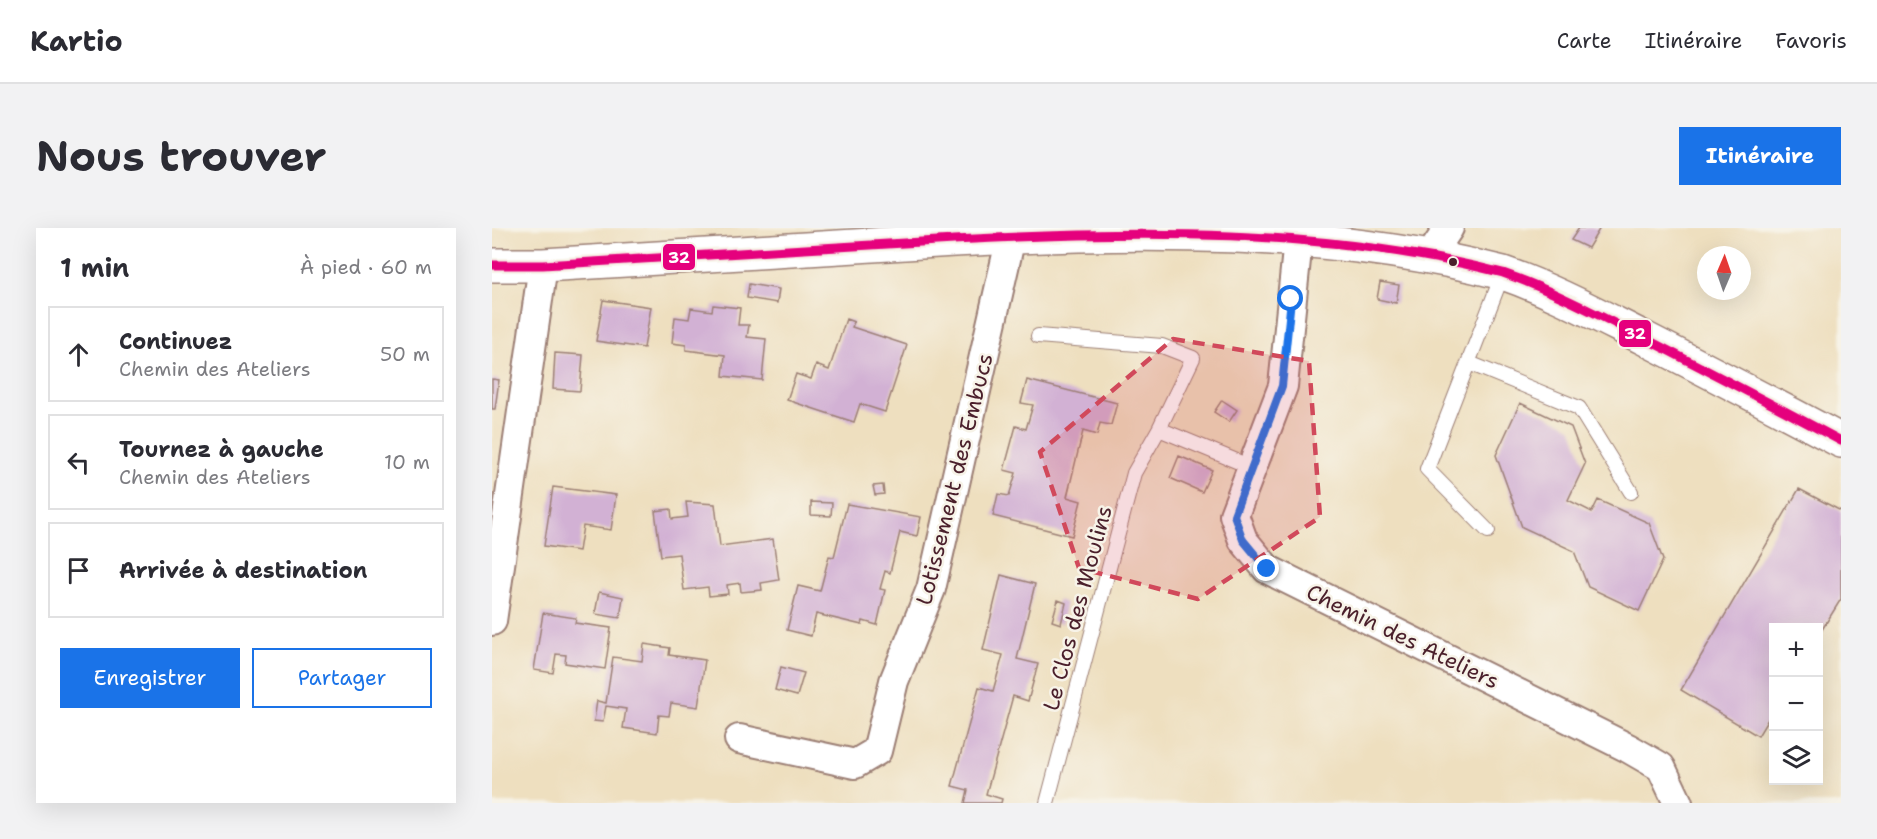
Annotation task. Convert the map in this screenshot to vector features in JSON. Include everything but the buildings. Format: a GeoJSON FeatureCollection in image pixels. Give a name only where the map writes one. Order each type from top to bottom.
{"type":"FeatureCollection","features":[{"type":"Feature","properties":{"kind":"street"},"geometry":{"type":"LineString","coordinates":[[492,265],[543,265],[1011,237],[1296,231],[1365,239],[1441,241],[1503,273],[1569,300],[1841,441]]}},
{"type":"Feature","properties":{"kind":"street","name":"Chemin des Ateliers"},"geometry":{"type":"LineString","coordinates":[[1296,231],[1297,250],[1282,386],[1234,515],[1243,540],[1267,569],[1628,748],[1661,767],[1678,803]]}},
{"type":"Feature","properties":{"kind":"street","name":"Lotissement des Embucs"},"geometry":{"type":"LineString","coordinates":[[739,739],[855,764],[877,751],[894,681],[931,588],[1011,237]]}},
{"type":"Feature","properties":{"kind":"street"},"geometry":{"type":"LineString","coordinates":[[492,621],[543,265]]}},
{"type":"Feature","properties":{"kind":"lane"},"geometry":{"type":"LineString","coordinates":[[1488,531],[1427,470],[1503,273]]}},
{"type":"Feature","properties":{"kind":"lane","name":"Le Clos des Moulins"},"geometry":{"type":"LineString","coordinates":[[1038,336],[1162,346],[1193,358],[1159,429],[1134,473],[1047,803]]}},
{"type":"Feature","properties":{"kind":"lane"},"geometry":{"type":"LineString","coordinates":[[1469,363],[1579,408],[1631,492]]}},
{"type":"Feature","properties":{"kind":"lane"},"geometry":{"type":"LineString","coordinates":[[1159,429],[1251,467]]}},
{"type":"Feature","properties":{"kind":"highlighted area"},"geometry":{"type":"Polygon","coordinates":[[[1173,339],[1309,361],[1320,517],[1198,599],[1079,568],[1040,452],[1173,339]]]}},
{"type":"Feature","properties":{"kind":"transit line","name":"32"},"geometry":{"type":"LineString","coordinates":[[492,265],[543,265],[954,240],[1092,235],[1231,236],[1369,247],[1436,258],[1503,273],[1539,287],[1644,338],[1841,441]]}},
{"type":"Feature","properties":{"kind":"route"},"geometry":{"type":"LineString","coordinates":[[1267,569],[1243,540],[1234,515],[1282,386],[1291,299]]}}]}
